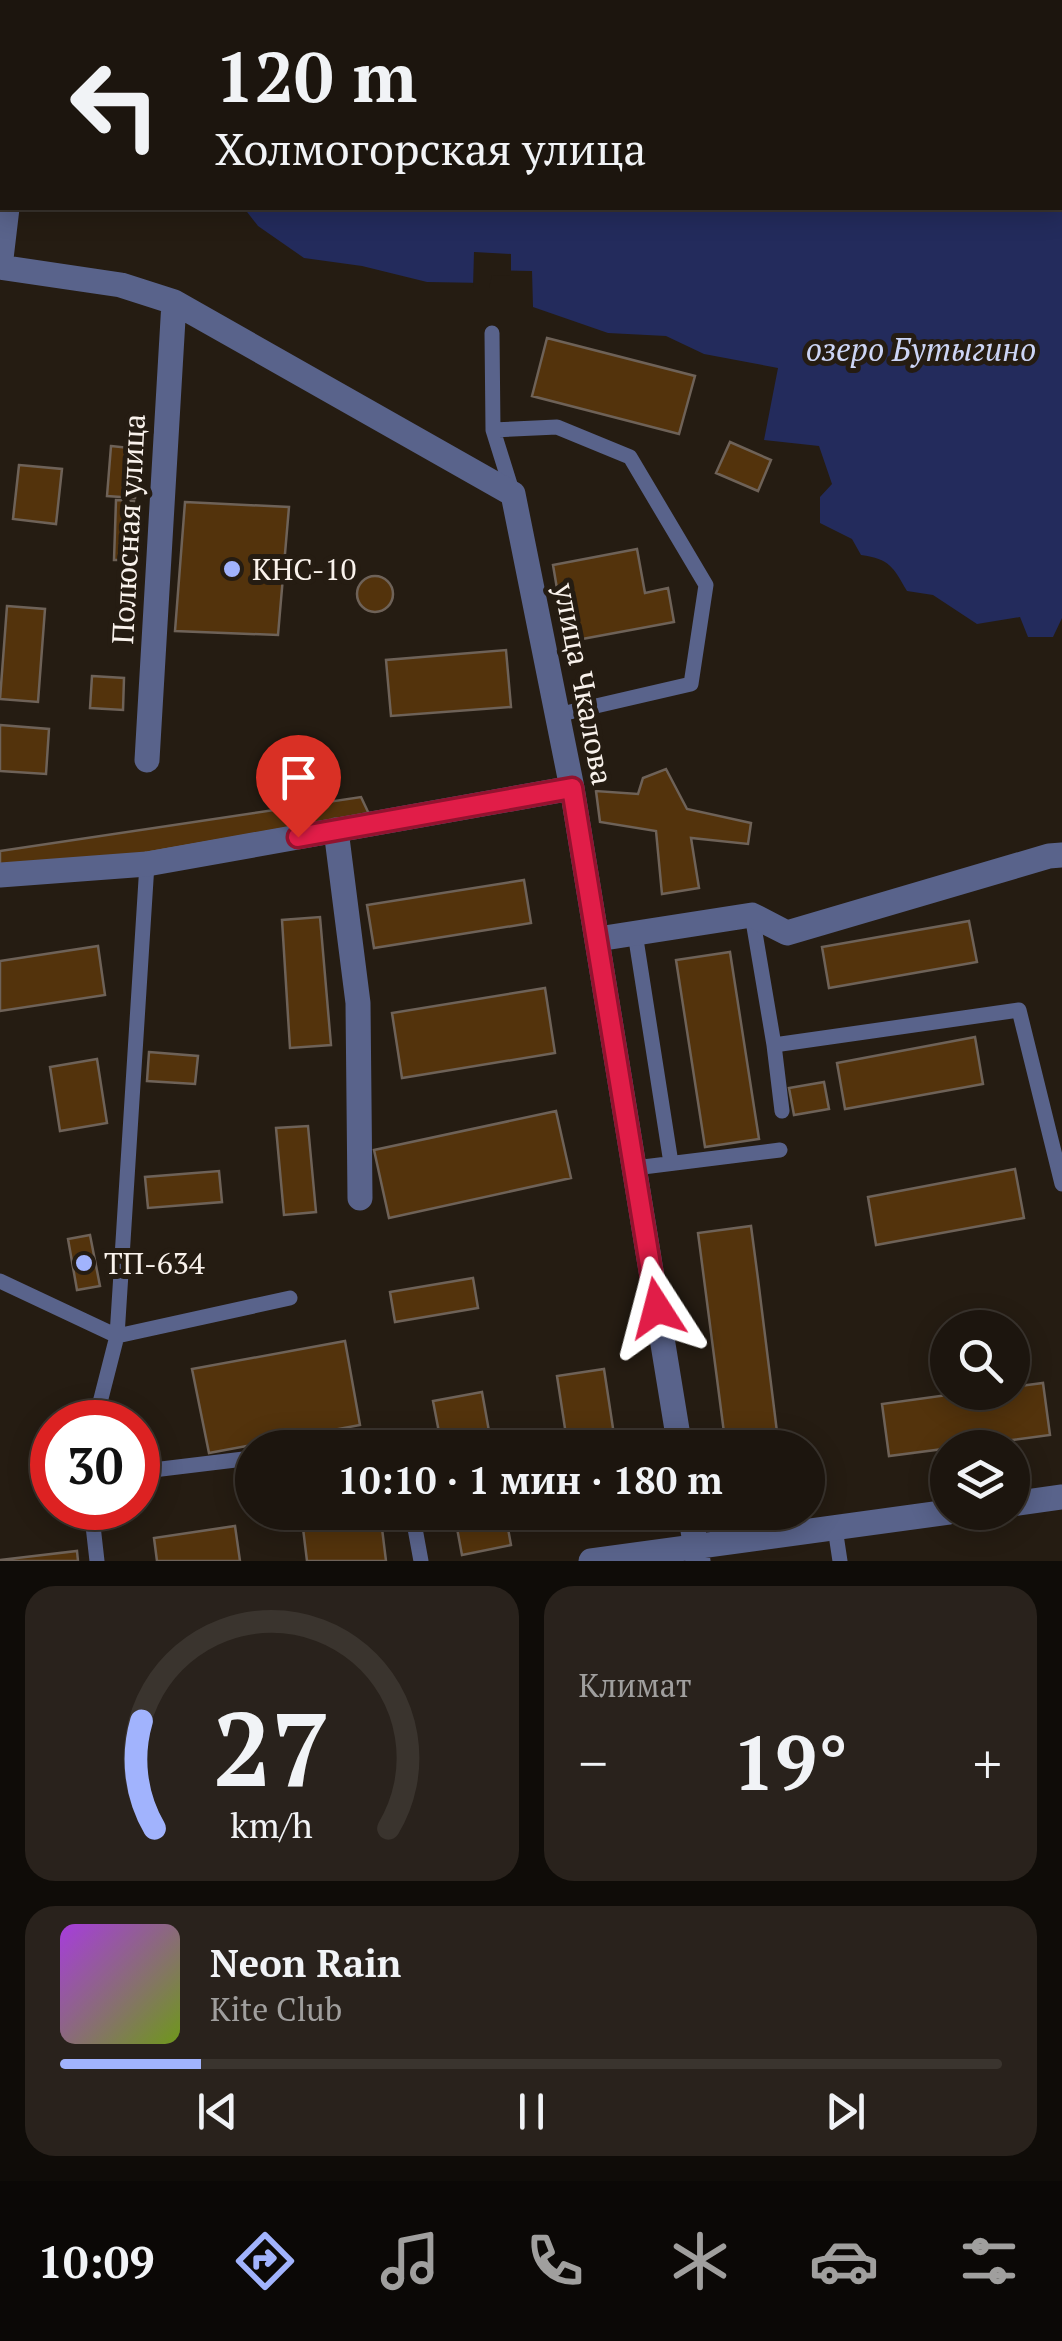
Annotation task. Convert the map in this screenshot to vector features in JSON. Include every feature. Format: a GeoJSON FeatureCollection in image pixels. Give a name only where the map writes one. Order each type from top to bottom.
{"type":"FeatureCollection","features":[{"type":"Feature","properties":{"kind":"street"},"geometry":{"type":"LineString","coordinates":[[7,210],[0,267],[121,285],[174,302],[513,494]]}},
{"type":"Feature","properties":{"kind":"street","name":"Полюсная улица"},"geometry":{"type":"LineString","coordinates":[[147,760],[174,302]]}},
{"type":"Feature","properties":{"kind":"street","name":"улица Чкалова"},"geometry":{"type":"LineString","coordinates":[[513,494],[572,788],[677,1430]]}},
{"type":"Feature","properties":{"kind":"street"},"geometry":{"type":"LineString","coordinates":[[0,875],[146,864],[572,788]]}},
{"type":"Feature","properties":{"kind":"street"},"geometry":{"type":"LineString","coordinates":[[336,830],[358,1003],[360,1198]]}},
{"type":"Feature","properties":{"kind":"street"},"geometry":{"type":"LineString","coordinates":[[598,939],[752,915],[787,933],[1062,855]]}},
{"type":"Feature","properties":{"kind":"street"},"geometry":{"type":"LineString","coordinates":[[1030,1502],[1062,1498]]}},
{"type":"Feature","properties":{"kind":"street"},"geometry":{"type":"LineString","coordinates":[[591,1561],[696,1554],[930,1515]]}},
{"type":"Feature","properties":{"kind":"lane"},"geometry":{"type":"LineString","coordinates":[[492,333],[493,430],[513,494]]}},
{"type":"Feature","properties":{"kind":"lane"},"geometry":{"type":"LineString","coordinates":[[493,430],[557,426],[630,456],[706,584],[691,684],[557,715]]}},
{"type":"Feature","properties":{"kind":"lane"},"geometry":{"type":"LineString","coordinates":[[101,1400],[117,1336],[146,864]]}},
{"type":"Feature","properties":{"kind":"lane"},"geometry":{"type":"LineString","coordinates":[[752,915],[782,1112]]}},
{"type":"Feature","properties":{"kind":"lane"},"geometry":{"type":"LineString","coordinates":[[635,933],[670,1164]]}},
{"type":"Feature","properties":{"kind":"lane"},"geometry":{"type":"LineString","coordinates":[[774,1044],[1019,1010],[1062,1184]]}},
{"type":"Feature","properties":{"kind":"lane"},"geometry":{"type":"LineString","coordinates":[[615,1049],[652,1044]]}},
{"type":"Feature","properties":{"kind":"lane"},"geometry":{"type":"LineString","coordinates":[[635,1168],[780,1150]]}},
{"type":"Feature","properties":{"kind":"lane"},"geometry":{"type":"LineString","coordinates":[[0,1281],[117,1336],[290,1298]]}},
{"type":"Feature","properties":{"kind":"lane"},"geometry":{"type":"LineString","coordinates":[[160,1469],[235,1460]]}},
{"type":"Feature","properties":{"kind":"lane"},"geometry":{"type":"LineString","coordinates":[[835,1528],[840,1561]]}},
{"type":"Feature","properties":{"kind":"lane"},"geometry":{"type":"LineString","coordinates":[[93,1530],[97,1561]]}},
{"type":"Feature","properties":{"kind":"lane"},"geometry":{"type":"LineString","coordinates":[[415,1530],[421,1561]]}},
{"type":"Feature","properties":{"kind":"water","name":"озеро Бутыгино"},"geometry":{"type":"Polygon","coordinates":[[[246,210],[1062,210],[1062,618],[1053,637],[1028,637],[1020,617],[977,624],[933,595],[907,591],[890,566],[861,555],[852,539],[820,523],[820,497],[832,484],[819,446],[764,440],[778,368],[704,354],[666,336],[608,333],[533,307],[532,271],[488,270],[486,283],[427,282],[362,266],[304,258],[258,226],[246,210]]]}},
{"type":"Feature","properties":{"kind":"pier"},"geometry":{"type":"Polygon","coordinates":[[[474,252],[511,254],[511,276],[492,275],[489,288],[473,288],[474,252]]]}},
{"type":"Feature","properties":{"kind":"building"},"geometry":{"type":"Polygon","coordinates":[[[547,338],[695,376],[679,434],[532,396],[547,338]]]}},
{"type":"Feature","properties":{"kind":"building"},"geometry":{"type":"Polygon","coordinates":[[[730,442],[771,460],[758,491],[716,473],[730,442]]]}},
{"type":"Feature","properties":{"kind":"building"},"geometry":{"type":"Polygon","coordinates":[[[111,446],[140,449],[135,498],[107,496],[111,446]]]}},
{"type":"Feature","properties":{"kind":"building"},"geometry":{"type":"Polygon","coordinates":[[[19,465],[62,469],[56,524],[13,519],[19,465]]]}},
{"type":"Feature","properties":{"kind":"building"},"geometry":{"type":"Polygon","coordinates":[[[116,500],[134,501],[131,560],[114,560],[116,500]]]}},
{"type":"Feature","properties":{"kind":"building","name":"КНС-10"},"geometry":{"type":"Polygon","coordinates":[[[185,502],[289,507],[278,635],[175,631],[185,502]]]}},
{"type":"Feature","properties":{"kind":"building"},"geometry":{"type":"Polygon","coordinates":[[[637,549],[645,593],[668,588],[674,622],[566,642],[553,565],[637,549]]]}},
{"type":"Feature","properties":{"kind":"building"},"geometry":{"type":"Polygon","coordinates":[[[375,576],[387,582],[393,594],[387,606],[375,612],[363,606],[357,594],[363,582],[375,576]]]}},
{"type":"Feature","properties":{"kind":"building"},"geometry":{"type":"Polygon","coordinates":[[[7,606],[45,609],[38,702],[0,699],[7,606]]]}},
{"type":"Feature","properties":{"kind":"building"},"geometry":{"type":"Polygon","coordinates":[[[506,650],[511,707],[391,716],[386,660],[506,650]]]}},
{"type":"Feature","properties":{"kind":"building"},"geometry":{"type":"Polygon","coordinates":[[[92,676],[124,678],[123,710],[90,708],[92,676]]]}},
{"type":"Feature","properties":{"kind":"building"},"geometry":{"type":"Polygon","coordinates":[[[0,725],[49,729],[46,774],[0,771],[0,725]]]}},
{"type":"Feature","properties":{"kind":"building"},"geometry":{"type":"Polygon","coordinates":[[[666,769],[687,809],[751,823],[748,844],[691,838],[699,888],[662,894],[656,831],[600,822],[596,791],[638,794],[643,778],[666,769]]]}},
{"type":"Feature","properties":{"kind":"building"},"geometry":{"type":"Polygon","coordinates":[[[361,797],[369,814],[128,856],[0,869],[0,851],[361,797]]]}},
{"type":"Feature","properties":{"kind":"building"},"geometry":{"type":"Polygon","coordinates":[[[524,880],[531,923],[374,948],[367,905],[524,880]]]}},
{"type":"Feature","properties":{"kind":"building"},"geometry":{"type":"Polygon","coordinates":[[[320,917],[331,1045],[290,1048],[282,920],[320,917]]]}},
{"type":"Feature","properties":{"kind":"building"},"geometry":{"type":"Polygon","coordinates":[[[969,921],[977,962],[829,988],[822,947],[969,921]]]}},
{"type":"Feature","properties":{"kind":"building"},"geometry":{"type":"Polygon","coordinates":[[[98,946],[105,995],[0,1011],[0,961],[98,946]]]}},
{"type":"Feature","properties":{"kind":"building"},"geometry":{"type":"Polygon","coordinates":[[[730,952],[759,1139],[705,1147],[676,960],[730,952]]]}},
{"type":"Feature","properties":{"kind":"building"},"geometry":{"type":"Polygon","coordinates":[[[545,988],[555,1053],[402,1078],[392,1013],[545,988]]]}},
{"type":"Feature","properties":{"kind":"building"},"geometry":{"type":"Polygon","coordinates":[[[975,1037],[983,1084],[845,1109],[837,1063],[975,1037]]]}},
{"type":"Feature","properties":{"kind":"building"},"geometry":{"type":"Polygon","coordinates":[[[149,1052],[198,1056],[195,1084],[147,1081],[149,1052]]]}},
{"type":"Feature","properties":{"kind":"building"},"geometry":{"type":"Polygon","coordinates":[[[97,1059],[107,1123],[60,1131],[50,1067],[97,1059]]]}},
{"type":"Feature","properties":{"kind":"building"},"geometry":{"type":"Polygon","coordinates":[[[824,1082],[829,1109],[794,1115],[789,1088],[824,1082]]]}},
{"type":"Feature","properties":{"kind":"building"},"geometry":{"type":"Polygon","coordinates":[[[556,1111],[571,1178],[389,1218],[374,1150],[556,1111]]]}},
{"type":"Feature","properties":{"kind":"building"},"geometry":{"type":"Polygon","coordinates":[[[308,1126],[316,1212],[284,1215],[276,1128],[308,1126]]]}},
{"type":"Feature","properties":{"kind":"building"},"geometry":{"type":"Polygon","coordinates":[[[1015,1169],[1024,1218],[876,1245],[868,1197],[1015,1169]]]}},
{"type":"Feature","properties":{"kind":"building"},"geometry":{"type":"Polygon","coordinates":[[[219,1171],[222,1202],[148,1208],[145,1177],[219,1171]]]}},
{"type":"Feature","properties":{"kind":"building"},"geometry":{"type":"Polygon","coordinates":[[[751,1226],[777,1430],[724,1430],[698,1233],[751,1226]]]}},
{"type":"Feature","properties":{"kind":"building","name":"ТП-634"},"geometry":{"type":"Polygon","coordinates":[[[90,1235],[100,1286],[77,1290],[68,1239],[90,1235]]]}},
{"type":"Feature","properties":{"kind":"building"},"geometry":{"type":"Polygon","coordinates":[[[473,1278],[478,1308],[395,1322],[390,1292],[473,1278]]]}},
{"type":"Feature","properties":{"kind":"building"},"geometry":{"type":"Polygon","coordinates":[[[345,1341],[360,1425],[333,1430],[235,1430],[235,1448],[209,1453],[192,1369],[345,1341]]]}},
{"type":"Feature","properties":{"kind":"building"},"geometry":{"type":"Polygon","coordinates":[[[604,1369],[613,1430],[565,1430],[557,1376],[604,1369]]]}},
{"type":"Feature","properties":{"kind":"building"},"geometry":{"type":"Polygon","coordinates":[[[1043,1383],[1050,1435],[1030,1438],[1030,1430],[930,1430],[930,1451],[889,1456],[882,1404],[930,1397],[930,1410],[1030,1410],[1030,1385],[1043,1383]]]}},
{"type":"Feature","properties":{"kind":"building"},"geometry":{"type":"Polygon","coordinates":[[[482,1392],[489,1430],[439,1430],[433,1401],[482,1392]]]}},
{"type":"Feature","properties":{"kind":"building"},"geometry":{"type":"Polygon","coordinates":[[[235,1526],[240,1561],[157,1561],[154,1538],[235,1526]]]}},
{"type":"Feature","properties":{"kind":"building"},"geometry":{"type":"Polygon","coordinates":[[[303,1530],[382,1530],[386,1561],[307,1561],[303,1530]]]}},
{"type":"Feature","properties":{"kind":"building"},"geometry":{"type":"Polygon","coordinates":[[[457,1530],[508,1530],[511,1545],[462,1555],[457,1530]]]}},
{"type":"Feature","properties":{"kind":"building"},"geometry":{"type":"Polygon","coordinates":[[[77,1551],[78,1561],[0,1561],[0,1560],[77,1551]]]}},
{"type":"Feature","properties":{"kind":"place","name":"КНС-10"},"geometry":{"type":"Point","coordinates":[232,569]}},
{"type":"Feature","properties":{"kind":"place","name":"ТП-634"},"geometry":{"type":"Point","coordinates":[84,1263]}},
{"type":"Feature","properties":{"kind":"route"},"geometry":{"type":"LineString","coordinates":[[298,837],[572,788],[657,1308]]}}]}
